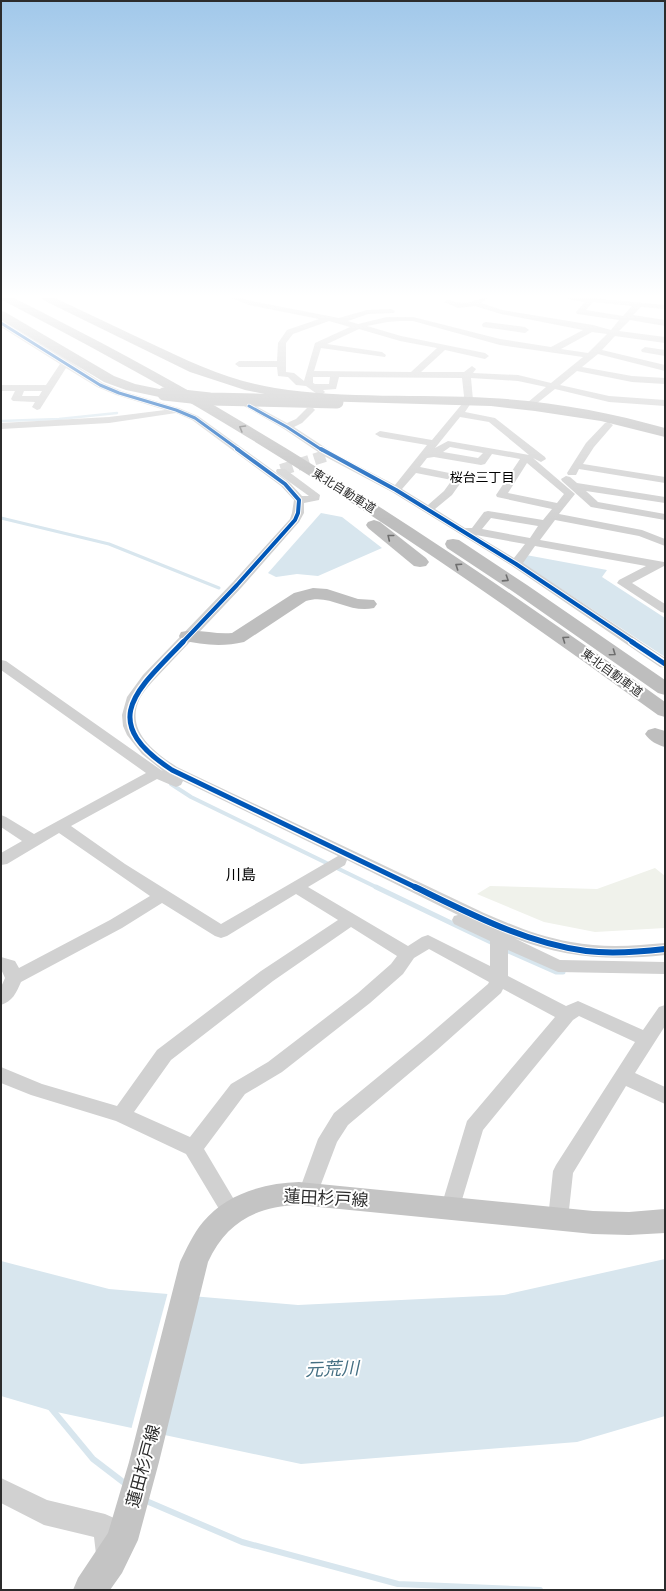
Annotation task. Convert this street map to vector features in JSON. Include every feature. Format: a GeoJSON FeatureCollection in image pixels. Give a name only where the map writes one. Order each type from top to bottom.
{"type":"FeatureCollection","features":[{"type":"Feature","properties":{"kind":"highway"},"geometry":{"type":"LineString","coordinates":[[96,372],[109,379],[131,387],[164,394],[231,400],[465,407],[531,406],[600,416],[665,433]]}},
{"type":"Feature","properties":{"kind":"highway","name":"東北自動車道"},"geometry":{"type":"LineString","coordinates":[[147,372],[262,440],[421,541],[575,646],[665,711]]}},
{"type":"Feature","properties":{"kind":"highway","name":"東北自動車道"},"geometry":{"type":"LineString","coordinates":[[167,372],[326,464],[405,512],[521,589],[665,689]]}},
{"type":"Feature","properties":{"kind":"highway"},"geometry":{"type":"LineString","coordinates":[[205,372],[245,386],[274,392],[528,411],[608,425],[665,441]]}},
{"type":"Feature","properties":{"kind":"highway"},"geometry":{"type":"LineString","coordinates":[[262,440],[289,465],[371,522],[420,562]]}},
{"type":"Feature","properties":{"kind":"highway"},"geometry":{"type":"LineString","coordinates":[[188,636],[222,640],[237,638],[300,597],[313,593],[327,594],[356,604],[368,604]]}},
{"type":"Feature","properties":{"kind":"highway"},"geometry":{"type":"LineString","coordinates":[[188,636],[207,645],[228,647],[237,646],[253,639],[304,605],[318,600],[325,600],[339,605],[345,609],[347,614]]}},
{"type":"Feature","properties":{"kind":"main road","name":"蓮田杉戸線"},"geometry":{"type":"LineString","coordinates":[[93,1590],[122,1540],[144,1462],[194,1262],[202,1244],[212,1229],[232,1213],[262,1198],[277,1195],[308,1194],[451,1207],[558,1219],[620,1223],[665,1221]]}},
{"type":"Feature","properties":{"kind":"street"},"geometry":{"type":"LineString","coordinates":[[21,388],[16,399],[40,403],[59,372]]}},
{"type":"Feature","properties":{"kind":"street"},"geometry":{"type":"LineString","coordinates":[[81,372],[100,385],[119,393],[176,410],[196,418],[285,484],[298,500],[298,513],[295,520],[237,585],[148,678],[136,694],[130,705],[131,730],[137,742],[158,761],[172,770],[478,917],[528,937],[553,945],[603,952],[665,949]]}},
{"type":"Feature","properties":{"kind":"street"},"geometry":{"type":"LineString","coordinates":[[281,372],[281,374],[291,375],[300,383],[314,388],[333,387],[334,374]]}},
{"type":"Feature","properties":{"kind":"street"},"geometry":{"type":"LineString","coordinates":[[396,490],[423,456],[434,448],[465,407],[466,375],[469,372]]}},
{"type":"Feature","properties":{"kind":"street"},"geometry":{"type":"LineString","coordinates":[[531,406],[532,403],[571,372]]}},
{"type":"Feature","properties":{"kind":"street"},"geometry":{"type":"LineString","coordinates":[[582,372],[601,385],[635,390],[665,381]]}},
{"type":"Feature","properties":{"kind":"street"},"geometry":{"type":"LineString","coordinates":[[314,388],[309,374],[466,375],[518,378],[554,386],[601,385],[635,390],[665,402]]}},
{"type":"Feature","properties":{"kind":"street"},"geometry":{"type":"LineString","coordinates":[[1,388],[49,388]]}},
{"type":"Feature","properties":{"kind":"street"},"geometry":{"type":"LineString","coordinates":[[249,406],[287,427],[327,455],[396,490],[516,564],[665,664]]}},
{"type":"Feature","properties":{"kind":"street"},"geometry":{"type":"LineString","coordinates":[[465,407],[492,420],[568,484],[595,504],[665,517]]}},
{"type":"Feature","properties":{"kind":"street"},"geometry":{"type":"LineString","coordinates":[[1,426],[148,415],[176,410]]}},
{"type":"Feature","properties":{"kind":"street"},"geometry":{"type":"LineString","coordinates":[[287,427],[299,421],[310,410]]}},
{"type":"Feature","properties":{"kind":"street"},"geometry":{"type":"LineString","coordinates":[[516,564],[548,520],[570,494],[568,484],[577,466],[590,445],[608,425]]}},
{"type":"Feature","properties":{"kind":"street"},"geometry":{"type":"LineString","coordinates":[[380,434],[434,448],[448,444],[526,457],[568,484],[665,500]]}},
{"type":"Feature","properties":{"kind":"street"},"geometry":{"type":"LineString","coordinates":[[526,457],[500,495],[559,507]]}},
{"type":"Feature","properties":{"kind":"street"},"geometry":{"type":"LineString","coordinates":[[577,466],[665,480]]}},
{"type":"Feature","properties":{"kind":"street"},"geometry":{"type":"LineString","coordinates":[[412,469],[459,478],[448,494],[428,510]]}},
{"type":"Feature","properties":{"kind":"street"},"geometry":{"type":"LineString","coordinates":[[475,531],[488,514],[548,520],[642,533],[665,544]]}},
{"type":"Feature","properties":{"kind":"street"},"geometry":{"type":"LineString","coordinates":[[462,531],[475,531],[661,564]]}},
{"type":"Feature","properties":{"kind":"street"},"geometry":{"type":"LineString","coordinates":[[661,564],[623,583],[662,604]]}},
{"type":"Feature","properties":{"kind":"street"},"geometry":{"type":"LineString","coordinates":[[1,664],[156,773],[499,939],[558,966],[665,968]]}},
{"type":"Feature","properties":{"kind":"street"},"geometry":{"type":"LineString","coordinates":[[1,860],[156,773]]}},
{"type":"Feature","properties":{"kind":"street"},"geometry":{"type":"LineString","coordinates":[[1,820],[33,841]]}},
{"type":"Feature","properties":{"kind":"street"},"geometry":{"type":"LineString","coordinates":[[60,826],[85,845],[220,932],[339,861]]}},
{"type":"Feature","properties":{"kind":"street"},"geometry":{"type":"LineString","coordinates":[[296,887],[408,954]]}},
{"type":"Feature","properties":{"kind":"street"},"geometry":{"type":"LineString","coordinates":[[1,998],[7,993],[14,978],[116,924],[162,896]]}},
{"type":"Feature","properties":{"kind":"street"},"geometry":{"type":"LineString","coordinates":[[121,1115],[164,1055],[267,976],[351,919]]}},
{"type":"Feature","properties":{"kind":"street"},"geometry":{"type":"LineString","coordinates":[[308,1194],[328,1139],[340,1119],[430,1045],[495,988],[499,980],[499,939]]}},
{"type":"Feature","properties":{"kind":"street"},"geometry":{"type":"LineString","coordinates":[[193,1148],[238,1089],[275,1067],[302,1047],[364,998],[397,969],[408,954],[428,941],[567,1015]]}},
{"type":"Feature","properties":{"kind":"street"},"geometry":{"type":"LineString","coordinates":[[1,963],[9,965],[14,978]]}},
{"type":"Feature","properties":{"kind":"street"},"geometry":{"type":"LineString","coordinates":[[451,1207],[474,1127],[567,1015],[578,1008],[646,1039]]}},
{"type":"Feature","properties":{"kind":"street"},"geometry":{"type":"LineString","coordinates":[[558,1219],[563,1171],[646,1039],[665,1012]]}},
{"type":"Feature","properties":{"kind":"street"},"geometry":{"type":"LineString","coordinates":[[1,1075],[38,1090],[121,1115],[193,1148],[232,1213]]}},
{"type":"Feature","properties":{"kind":"street"},"geometry":{"type":"LineString","coordinates":[[623,1076],[665,1096]]}},
{"type":"Feature","properties":{"kind":"street"},"geometry":{"type":"LineString","coordinates":[[1,1490],[44,1512],[105,1527],[110,1561]]}},
{"type":"Feature","properties":{"kind":"shaded area"},"geometry":{"type":"Polygon","coordinates":[[[655,868],[665,876],[665,928],[595,932],[544,922],[477,894],[490,886],[597,889],[655,868]]]}},
{"type":"Feature","properties":{"kind":"water"},"geometry":{"type":"Polygon","coordinates":[[[321,513],[342,517],[382,548],[318,576],[297,574],[276,577],[268,573],[321,513]]]}},
{"type":"Feature","properties":{"kind":"water"},"geometry":{"type":"Polygon","coordinates":[[[526,555],[607,570],[602,577],[665,618],[665,657],[522,563],[526,555]]]}},
{"type":"Feature","properties":{"kind":"water","name":"元荒川"},"geometry":{"type":"Polygon","coordinates":[[[665,1259],[665,1416],[577,1442],[301,1464],[52,1411],[1,1396],[1,1261],[109,1289],[298,1305],[504,1295],[665,1259]]]}},
{"type":"Feature","properties":{"kind":"pier"},"geometry":{"type":"Polygon","coordinates":[[[168,1292],[176,1293],[139,1432],[131,1430],[168,1292]]]}},
{"type":"Feature","properties":{"kind":"waterway"},"geometry":{"type":"LineString","coordinates":[[1,421],[59,419],[117,413]]}},
{"type":"Feature","properties":{"kind":"waterway"},"geometry":{"type":"LineString","coordinates":[[1,518],[109,544],[219,588]]}},
{"type":"Feature","properties":{"kind":"waterway"},"geometry":{"type":"LineString","coordinates":[[171,784],[191,797],[378,888]]}},
{"type":"Feature","properties":{"kind":"waterway"},"geometry":{"type":"LineString","coordinates":[[376,887],[495,944]]}},
{"type":"Feature","properties":{"kind":"waterway"},"geometry":{"type":"LineString","coordinates":[[504,949],[556,972],[563,972]]}},
{"type":"Feature","properties":{"kind":"waterway"},"geometry":{"type":"LineString","coordinates":[[50,1407],[93,1459],[127,1485]]}},
{"type":"Feature","properties":{"kind":"waterway"},"geometry":{"type":"LineString","coordinates":[[144,1500],[242,1542],[398,1584],[540,1590]]}},
{"type":"Feature","properties":{"kind":"tunnel"},"geometry":{"type":"LineString","coordinates":[[281,470],[325,456]]}},
{"type":"Feature","properties":{"kind":"cycle path"},"geometry":{"type":"LineString","coordinates":[[80,372],[100,385],[119,393],[176,410],[195,418],[285,484],[299,500],[298,513],[295,520],[237,585],[138,690],[131,704],[129,715],[130,726],[140,744],[147,751],[172,770],[508,930],[555,945],[587,951],[619,952],[665,949]]}},
{"type":"Feature","properties":{"kind":"cycle path"},"geometry":{"type":"LineString","coordinates":[[249,406],[287,427],[328,454],[396,490],[516,564],[665,664]]}},
{"type":"Feature","properties":{"kind":"district","name":"桜台三丁目"},"geometry":{"type":"Point","coordinates":[482,477]}},
{"type":"Feature","properties":{"kind":"district","name":"川島"},"geometry":{"type":"Point","coordinates":[241,875]}}]}
